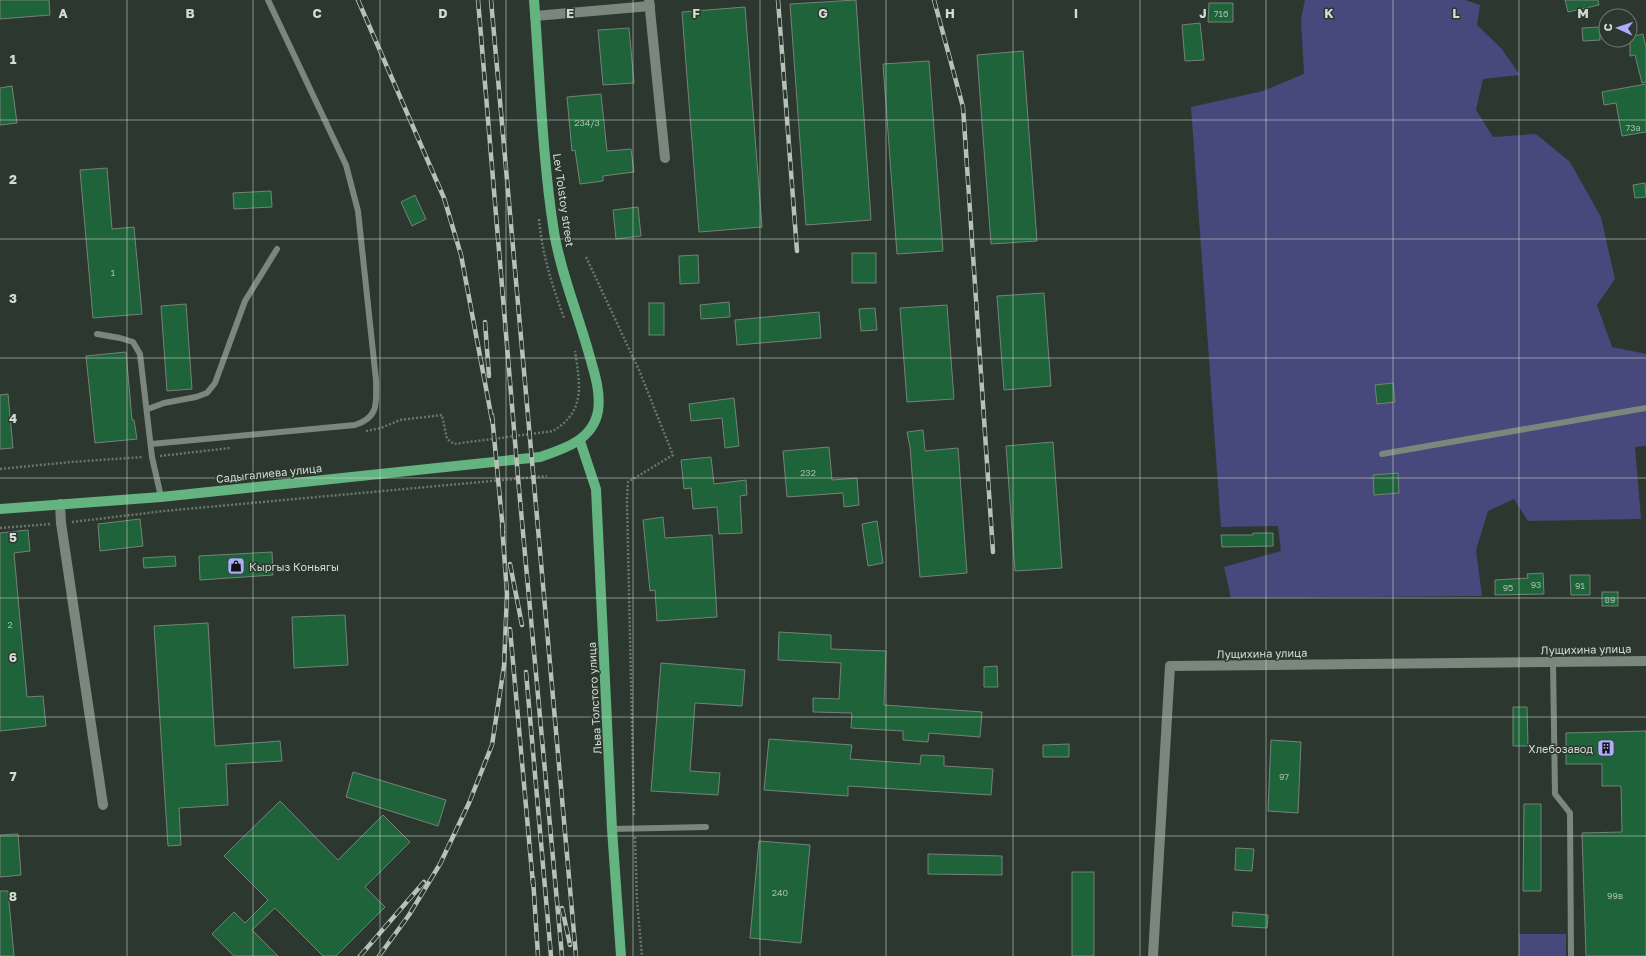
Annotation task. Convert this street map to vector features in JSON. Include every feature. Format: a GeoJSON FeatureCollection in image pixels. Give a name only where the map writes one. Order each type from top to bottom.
{"type":"FeatureCollection","features":[{"type":"Feature","properties":{"kind":"main road","name":"Lev Tolstoy street"},"geometry":{"type":"LineString","coordinates":[[534,0],[549,190],[554,233],[565,276],[580,319],[598,386],[598,411],[592,426],[580,441]]}},
{"type":"Feature","properties":{"kind":"main road","name":"Садыгалиева улица"},"geometry":{"type":"LineString","coordinates":[[0,509],[161,497],[540,457],[562,450],[580,441]]}},
{"type":"Feature","properties":{"kind":"main road","name":"Льва Толстого улица"},"geometry":{"type":"LineString","coordinates":[[580,441],[596,489],[612,829],[621,956]]}},
{"type":"Feature","properties":{"kind":"street"},"geometry":{"type":"LineString","coordinates":[[535,16],[650,3],[665,158]]}},
{"type":"Feature","properties":{"kind":"street"},"geometry":{"type":"LineString","coordinates":[[60,504],[61,523],[103,805]]}},
{"type":"Feature","properties":{"kind":"street","name":"Лущихина улица"},"geometry":{"type":"LineString","coordinates":[[1153,956],[1170,666],[1646,661]]}},
{"type":"Feature","properties":{"kind":"lane"},"geometry":{"type":"LineString","coordinates":[[151,444],[355,424],[366,421],[372,416],[376,400],[376,380],[358,211],[346,165],[268,0]]}},
{"type":"Feature","properties":{"kind":"lane"},"geometry":{"type":"LineString","coordinates":[[148,410],[164,403],[196,397],[207,393],[215,384],[245,301],[277,249]]}},
{"type":"Feature","properties":{"kind":"lane"},"geometry":{"type":"LineString","coordinates":[[97,334],[133,342],[140,354],[148,410],[152,457],[161,497]]}},
{"type":"Feature","properties":{"kind":"lane"},"geometry":{"type":"LineString","coordinates":[[1382,454],[1646,408]]}},
{"type":"Feature","properties":{"kind":"lane"},"geometry":{"type":"LineString","coordinates":[[1553,662],[1555,794],[1570,813],[1571,956]]}},
{"type":"Feature","properties":{"kind":"lane"},"geometry":{"type":"LineString","coordinates":[[612,829],[706,826]]}},
{"type":"Feature","properties":{"kind":"path"},"geometry":{"type":"LineString","coordinates":[[539,218],[540,238],[546,267],[565,321]]}},
{"type":"Feature","properties":{"kind":"path"},"geometry":{"type":"LineString","coordinates":[[586,257],[639,370],[673,454],[628,482],[627,501],[634,815]]}},
{"type":"Feature","properties":{"kind":"path"},"geometry":{"type":"LineString","coordinates":[[442,415],[447,439],[454,444],[553,431],[564,425],[571,417],[577,405],[579,390],[575,348]]}},
{"type":"Feature","properties":{"kind":"path"},"geometry":{"type":"LineString","coordinates":[[0,528],[61,523],[164,511],[548,476]]}},
{"type":"Feature","properties":{"kind":"path"},"geometry":{"type":"LineString","coordinates":[[635,837],[637,901],[642,956]]}},
{"type":"Feature","properties":{"kind":"shaded area"},"geometry":{"type":"Polygon","coordinates":[[[1305,0],[1465,0],[1480,5],[1477,25],[1501,48],[1520,75],[1483,79],[1476,110],[1493,137],[1536,134],[1570,162],[1601,217],[1615,279],[1597,305],[1612,347],[1646,354],[1646,446],[1635,447],[1641,519],[1528,521],[1514,499],[1488,511],[1476,550],[1482,596],[1231,598],[1224,567],[1281,551],[1278,526],[1221,527],[1191,107],[1263,91],[1304,74],[1301,19],[1305,0]]]}},
{"type":"Feature","properties":{"kind":"shaded area"},"geometry":{"type":"Polygon","coordinates":[[[1519,934],[1566,934],[1566,956],[1519,956],[1519,934]]]}},
{"type":"Feature","properties":{"kind":"building"},"geometry":{"type":"Polygon","coordinates":[[[0,0],[49,0],[50,15],[0,19],[0,0]]]}},
{"type":"Feature","properties":{"kind":"building"},"geometry":{"type":"Polygon","coordinates":[[[856,0],[871,220],[806,225],[790,4],[856,0]]]}},
{"type":"Feature","properties":{"kind":"building"},"geometry":{"type":"Polygon","coordinates":[[[1565,0],[1598,0],[1599,5],[1568,12],[1565,0]]]}},
{"type":"Feature","properties":{"kind":"building"},"geometry":{"type":"Polygon","coordinates":[[[1209,3],[1233,3],[1233,22],[1208,22],[1209,3]]]}},
{"type":"Feature","properties":{"kind":"building"},"geometry":{"type":"Polygon","coordinates":[[[745,7],[762,227],[699,232],[682,12],[745,7]]]}},
{"type":"Feature","properties":{"kind":"building"},"geometry":{"type":"Polygon","coordinates":[[[1200,23],[1204,60],[1185,61],[1182,25],[1200,23]]]}},
{"type":"Feature","properties":{"kind":"building"},"geometry":{"type":"Polygon","coordinates":[[[1598,27],[1598,40],[1583,41],[1582,28],[1598,27]]]}},
{"type":"Feature","properties":{"kind":"building"},"geometry":{"type":"Polygon","coordinates":[[[629,28],[634,83],[603,85],[598,30],[629,28]]]}},
{"type":"Feature","properties":{"kind":"building"},"geometry":{"type":"Polygon","coordinates":[[[1643,34],[1646,48],[1646,82],[1642,83],[1635,55],[1630,56],[1630,48],[1638,48],[1638,35],[1643,34]]]}},
{"type":"Feature","properties":{"kind":"building"},"geometry":{"type":"Polygon","coordinates":[[[1023,51],[1037,241],[991,244],[977,55],[1023,51]]]}},
{"type":"Feature","properties":{"kind":"building"},"geometry":{"type":"Polygon","coordinates":[[[929,61],[943,251],[897,254],[883,64],[929,61]]]}},
{"type":"Feature","properties":{"kind":"building"},"geometry":{"type":"Polygon","coordinates":[[[1646,84],[1646,132],[1622,136],[1616,103],[1604,105],[1602,92],[1646,84]]]}},
{"type":"Feature","properties":{"kind":"building"},"geometry":{"type":"Polygon","coordinates":[[[12,86],[17,123],[0,125],[0,88],[12,86]]]}},
{"type":"Feature","properties":{"kind":"building"},"geometry":{"type":"Polygon","coordinates":[[[601,94],[607,151],[631,149],[634,172],[603,176],[603,181],[580,184],[575,150],[572,151],[567,97],[601,94]]]}},
{"type":"Feature","properties":{"kind":"building"},"geometry":{"type":"Polygon","coordinates":[[[107,168],[112,229],[134,227],[142,314],[93,318],[80,170],[107,168]]]}},
{"type":"Feature","properties":{"kind":"building"},"geometry":{"type":"Polygon","coordinates":[[[1645,183],[1646,197],[1635,198],[1633,185],[1645,183]]]}},
{"type":"Feature","properties":{"kind":"building"},"geometry":{"type":"Polygon","coordinates":[[[271,191],[272,207],[234,209],[233,193],[271,191]]]}},
{"type":"Feature","properties":{"kind":"building"},"geometry":{"type":"Polygon","coordinates":[[[415,195],[426,219],[412,226],[401,202],[415,195]]]}},
{"type":"Feature","properties":{"kind":"building"},"geometry":{"type":"Polygon","coordinates":[[[638,207],[641,236],[616,239],[613,210],[638,207]]]}},
{"type":"Feature","properties":{"kind":"building"},"geometry":{"type":"Polygon","coordinates":[[[852,253],[876,253],[876,283],[852,283],[852,253]]]}},
{"type":"Feature","properties":{"kind":"building"},"geometry":{"type":"Polygon","coordinates":[[[698,255],[699,283],[680,284],[679,256],[698,255]]]}},
{"type":"Feature","properties":{"kind":"building"},"geometry":{"type":"Polygon","coordinates":[[[1044,293],[1051,386],[1004,390],[997,296],[1044,293]]]}},
{"type":"Feature","properties":{"kind":"building"},"geometry":{"type":"Polygon","coordinates":[[[729,302],[730,317],[701,319],[700,305],[729,302]]]}},
{"type":"Feature","properties":{"kind":"building"},"geometry":{"type":"Polygon","coordinates":[[[649,303],[664,303],[664,335],[649,335],[649,303]]]}},
{"type":"Feature","properties":{"kind":"building"},"geometry":{"type":"Polygon","coordinates":[[[186,304],[192,389],[167,391],[161,306],[186,304]]]}},
{"type":"Feature","properties":{"kind":"building"},"geometry":{"type":"Polygon","coordinates":[[[947,305],[954,399],[907,402],[900,308],[947,305]]]}},
{"type":"Feature","properties":{"kind":"building"},"geometry":{"type":"Polygon","coordinates":[[[875,308],[877,330],[861,331],[859,309],[875,308]]]}},
{"type":"Feature","properties":{"kind":"building"},"geometry":{"type":"Polygon","coordinates":[[[819,312],[821,338],[737,345],[735,320],[819,312]]]}},
{"type":"Feature","properties":{"kind":"building"},"geometry":{"type":"Polygon","coordinates":[[[126,352],[132,420],[134,420],[137,439],[95,443],[86,356],[126,352]]]}},
{"type":"Feature","properties":{"kind":"building"},"geometry":{"type":"Polygon","coordinates":[[[1393,383],[1395,402],[1377,404],[1375,385],[1393,383]]]}},
{"type":"Feature","properties":{"kind":"building"},"geometry":{"type":"Polygon","coordinates":[[[8,394],[13,448],[0,449],[0,395],[8,394]]]}},
{"type":"Feature","properties":{"kind":"building"},"geometry":{"type":"Polygon","coordinates":[[[734,398],[739,446],[725,448],[722,418],[691,421],[689,404],[734,398]]]}},
{"type":"Feature","properties":{"kind":"building"},"geometry":{"type":"Polygon","coordinates":[[[923,430],[925,451],[958,448],[967,573],[920,577],[910,447],[907,432],[923,430]]]}},
{"type":"Feature","properties":{"kind":"building"},"geometry":{"type":"Polygon","coordinates":[[[1053,442],[1062,568],[1015,571],[1006,446],[1053,442]]]}},
{"type":"Feature","properties":{"kind":"building"},"geometry":{"type":"Polygon","coordinates":[[[829,447],[832,480],[857,478],[859,505],[844,507],[843,493],[787,497],[783,451],[829,447]]]}},
{"type":"Feature","properties":{"kind":"building"},"geometry":{"type":"Polygon","coordinates":[[[711,457],[714,484],[746,480],[747,495],[740,496],[742,533],[719,534],[717,507],[693,509],[691,488],[684,489],[681,460],[711,457]]]}},
{"type":"Feature","properties":{"kind":"building"},"geometry":{"type":"Polygon","coordinates":[[[1398,473],[1399,493],[1374,495],[1373,475],[1398,473]]]}},
{"type":"Feature","properties":{"kind":"building"},"geometry":{"type":"Polygon","coordinates":[[[663,517],[665,538],[712,535],[717,617],[657,621],[655,590],[650,591],[643,520],[663,517]]]}},
{"type":"Feature","properties":{"kind":"building"},"geometry":{"type":"Polygon","coordinates":[[[140,519],[143,546],[100,551],[98,524],[140,519]]]}},
{"type":"Feature","properties":{"kind":"building"},"geometry":{"type":"Polygon","coordinates":[[[877,521],[883,563],[868,566],[862,524],[877,521]]]}},
{"type":"Feature","properties":{"kind":"building"},"geometry":{"type":"Polygon","coordinates":[[[28,530],[30,551],[14,553],[27,697],[43,696],[46,726],[0,731],[0,533],[28,530]]]}},
{"type":"Feature","properties":{"kind":"building"},"geometry":{"type":"Polygon","coordinates":[[[1253,533],[1273,533],[1273,546],[1222,547],[1221,535],[1253,535],[1253,533]]]}},
{"type":"Feature","properties":{"kind":"building","name":"Кыргыз Коньягы"},"geometry":{"type":"Polygon","coordinates":[[[272,552],[273,575],[200,580],[199,556],[272,552]]]}},
{"type":"Feature","properties":{"kind":"building"},"geometry":{"type":"Polygon","coordinates":[[[175,556],[176,566],[144,568],[143,558],[175,556]]]}},
{"type":"Feature","properties":{"kind":"building"},"geometry":{"type":"Polygon","coordinates":[[[1543,573],[1544,594],[1495,595],[1495,580],[1528,578],[1527,574],[1543,573]]]}},
{"type":"Feature","properties":{"kind":"building"},"geometry":{"type":"Polygon","coordinates":[[[1570,575],[1590,575],[1590,595],[1571,595],[1570,575]]]}},
{"type":"Feature","properties":{"kind":"building"},"geometry":{"type":"Polygon","coordinates":[[[1602,592],[1618,592],[1618,606],[1602,606],[1602,592]]]}},
{"type":"Feature","properties":{"kind":"building"},"geometry":{"type":"Polygon","coordinates":[[[345,615],[348,665],[294,668],[292,617],[345,615]]]}},
{"type":"Feature","properties":{"kind":"building"},"geometry":{"type":"Polygon","coordinates":[[[208,623],[215,746],[280,741],[282,761],[226,764],[228,805],[179,808],[181,845],[168,846],[154,626],[208,623]]]}},
{"type":"Feature","properties":{"kind":"building"},"geometry":{"type":"Polygon","coordinates":[[[779,632],[831,635],[831,649],[886,651],[884,705],[982,712],[980,737],[929,733],[928,742],[903,740],[903,731],[851,728],[852,713],[813,712],[813,698],[839,699],[841,663],[778,660],[779,632]]]}},
{"type":"Feature","properties":{"kind":"building"},"geometry":{"type":"Polygon","coordinates":[[[661,663],[745,670],[742,706],[695,703],[690,771],[720,773],[718,795],[651,791],[661,663]]]}},
{"type":"Feature","properties":{"kind":"building"},"geometry":{"type":"Polygon","coordinates":[[[997,666],[998,687],[984,687],[984,667],[997,666]]]}},
{"type":"Feature","properties":{"kind":"building"},"geometry":{"type":"Polygon","coordinates":[[[1513,707],[1527,707],[1528,746],[1513,746],[1513,707]]]}},
{"type":"Feature","properties":{"kind":"building"},"geometry":{"type":"Polygon","coordinates":[[[1646,731],[1646,956],[1586,956],[1582,833],[1622,832],[1621,786],[1602,786],[1602,764],[1566,764],[1566,733],[1646,731]]]}},
{"type":"Feature","properties":{"kind":"building"},"geometry":{"type":"Polygon","coordinates":[[[769,739],[852,745],[850,759],[920,764],[921,755],[944,756],[944,766],[993,769],[991,795],[848,786],[848,796],[764,790],[769,739]]]}},
{"type":"Feature","properties":{"kind":"building"},"geometry":{"type":"Polygon","coordinates":[[[1271,740],[1301,742],[1298,813],[1268,811],[1271,740]]]}},
{"type":"Feature","properties":{"kind":"building"},"geometry":{"type":"Polygon","coordinates":[[[1069,744],[1069,757],[1043,757],[1043,745],[1069,744]]]}},
{"type":"Feature","properties":{"kind":"building"},"geometry":{"type":"Polygon","coordinates":[[[353,772],[446,800],[438,826],[346,797],[353,772]]]}},
{"type":"Feature","properties":{"kind":"building"},"geometry":{"type":"Polygon","coordinates":[[[280,801],[338,860],[383,815],[410,842],[365,887],[385,907],[336,956],[323,956],[275,908],[252,930],[278,956],[234,956],[212,934],[234,912],[245,923],[268,900],[224,856],[280,801]]]}},
{"type":"Feature","properties":{"kind":"building"},"geometry":{"type":"Polygon","coordinates":[[[1524,804],[1541,804],[1541,891],[1523,891],[1524,804]]]}},
{"type":"Feature","properties":{"kind":"building"},"geometry":{"type":"Polygon","coordinates":[[[18,834],[21,875],[0,877],[0,835],[18,834]]]}},
{"type":"Feature","properties":{"kind":"building"},"geometry":{"type":"Polygon","coordinates":[[[759,841],[810,845],[801,943],[750,938],[759,841]]]}},
{"type":"Feature","properties":{"kind":"building"},"geometry":{"type":"Polygon","coordinates":[[[1236,848],[1254,849],[1252,871],[1235,870],[1236,848]]]}},
{"type":"Feature","properties":{"kind":"building"},"geometry":{"type":"Polygon","coordinates":[[[928,854],[1002,856],[1002,875],[928,874],[928,854]]]}},
{"type":"Feature","properties":{"kind":"building"},"geometry":{"type":"Polygon","coordinates":[[[1072,872],[1094,872],[1094,956],[1072,956],[1072,872]]]}},
{"type":"Feature","properties":{"kind":"building"},"geometry":{"type":"Polygon","coordinates":[[[0,891],[8,891],[14,956],[0,956],[0,891]]]}},
{"type":"Feature","properties":{"kind":"building"},"geometry":{"type":"Polygon","coordinates":[[[1233,912],[1268,915],[1267,928],[1232,926],[1233,912]]]}},
{"type":"Feature","properties":{"kind":"railway"},"geometry":{"type":"LineString","coordinates":[[358,0],[444,198],[461,255],[492,420]]}},
{"type":"Feature","properties":{"kind":"railway"},"geometry":{"type":"LineString","coordinates":[[478,0],[519,489],[562,956]]}},
{"type":"Feature","properties":{"kind":"railway"},"geometry":{"type":"LineString","coordinates":[[491,0],[576,956]]}},
{"type":"Feature","properties":{"kind":"railway"},"geometry":{"type":"LineString","coordinates":[[778,0],[797,251]]}},
{"type":"Feature","properties":{"kind":"railway"},"geometry":{"type":"LineString","coordinates":[[934,0],[963,107],[993,552]]}},
{"type":"Feature","properties":{"kind":"railway"},"geometry":{"type":"LineString","coordinates":[[485,322],[489,376]]}},
{"type":"Feature","properties":{"kind":"railway"},"geometry":{"type":"LineString","coordinates":[[492,415],[503,531]]}},
{"type":"Feature","properties":{"kind":"railway"},"geometry":{"type":"LineString","coordinates":[[379,956],[409,915],[440,864],[469,803],[492,745],[504,666],[507,594],[502,525]]}},
{"type":"Feature","properties":{"kind":"railway"},"geometry":{"type":"LineString","coordinates":[[510,564],[522,625]]}},
{"type":"Feature","properties":{"kind":"railway"},"geometry":{"type":"LineString","coordinates":[[510,629],[533,884]]}},
{"type":"Feature","properties":{"kind":"railway"},"geometry":{"type":"LineString","coordinates":[[526,672],[551,956]]}},
{"type":"Feature","properties":{"kind":"railway"},"geometry":{"type":"LineString","coordinates":[[533,878],[538,956]]}},
{"type":"Feature","properties":{"kind":"railway"},"geometry":{"type":"LineString","coordinates":[[360,956],[424,882]]}},
{"type":"Feature","properties":{"kind":"railway"},"geometry":{"type":"LineString","coordinates":[[562,908],[570,945]]}},
{"type":"Feature","properties":{"kind":"place","name":"Кыргыз Коньягы"},"geometry":{"type":"Point","coordinates":[236,566]}},
{"type":"Feature","properties":{"kind":"place","name":"Хлебозавод"},"geometry":{"type":"Point","coordinates":[1606,748]}}]}
